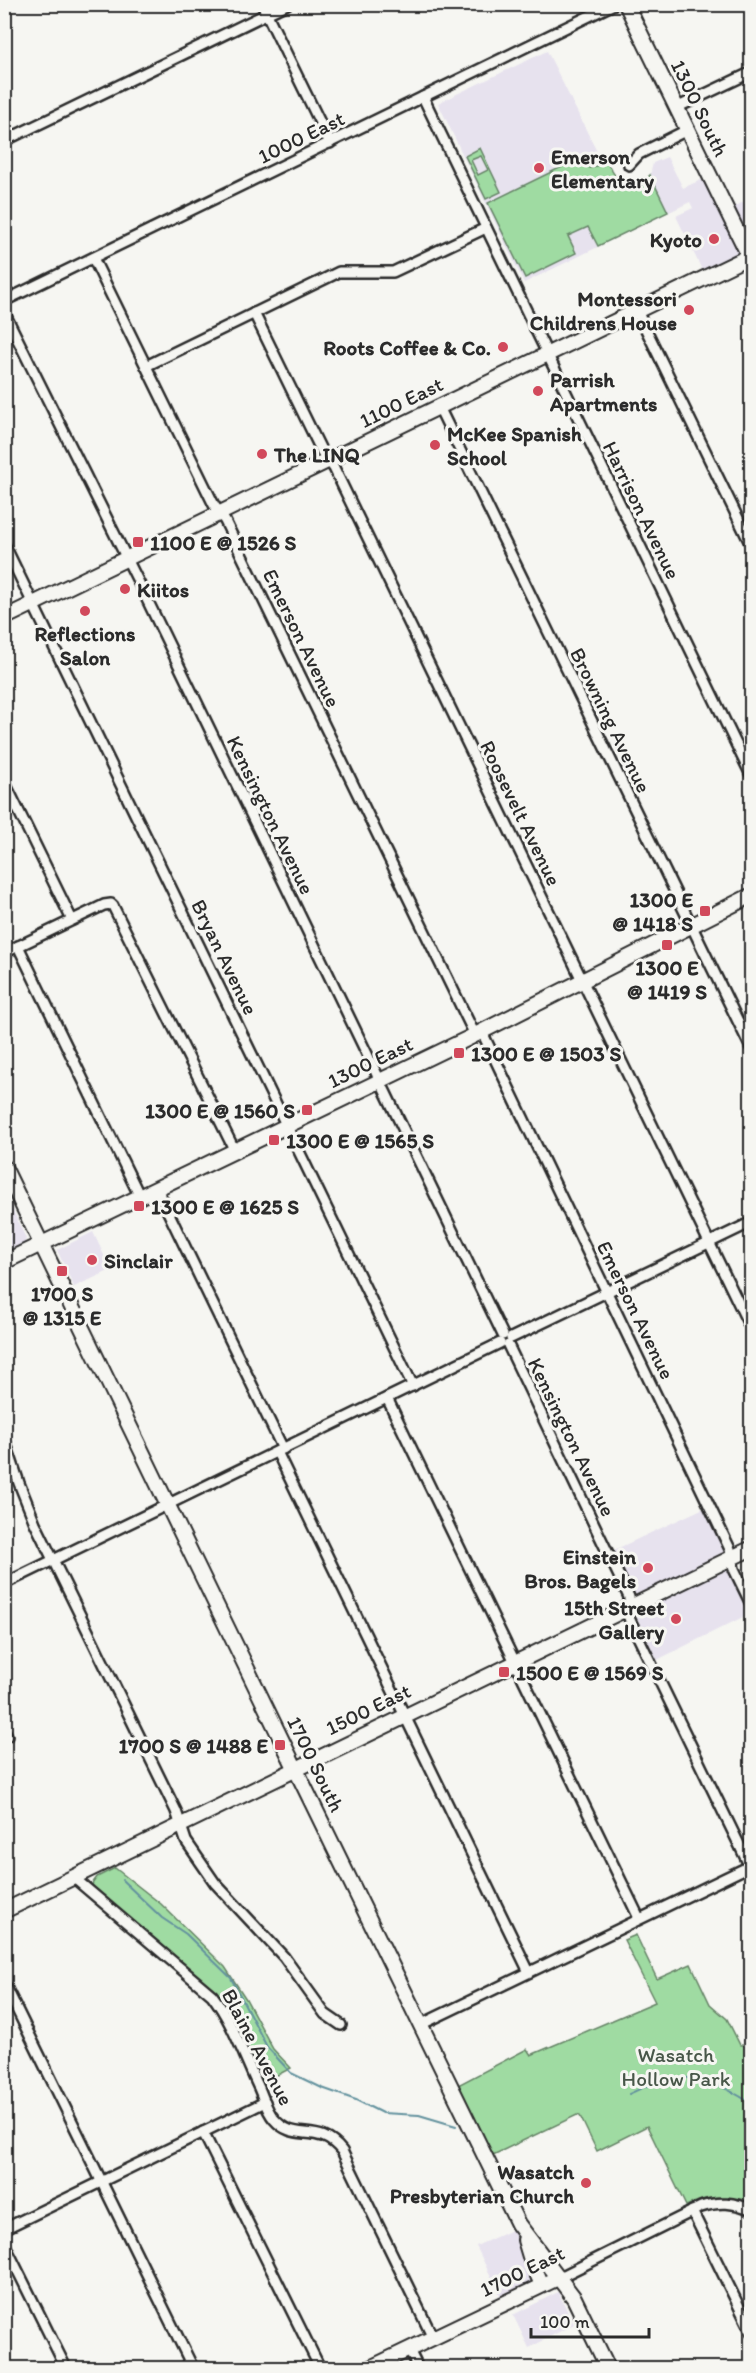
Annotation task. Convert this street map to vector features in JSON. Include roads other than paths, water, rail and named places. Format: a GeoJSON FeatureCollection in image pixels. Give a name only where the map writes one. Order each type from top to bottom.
{"type":"FeatureCollection","features":[{"type":"Feature","properties":{"kind":"street"},"geometry":{"type":"LineString","coordinates":[[262,4],[330,143]]}},
{"type":"Feature","properties":{"kind":"street"},"geometry":{"type":"LineString","coordinates":[[4,141],[287,4]]}},
{"type":"Feature","properties":{"kind":"street","name":"1000 East"},"geometry":{"type":"LineString","coordinates":[[4,301],[614,4]]}},
{"type":"Feature","properties":{"kind":"street","name":"1300 South"},"geometry":{"type":"LineString","coordinates":[[626,4],[751,258]]}},
{"type":"Feature","properties":{"kind":"street"},"geometry":{"type":"LineString","coordinates":[[676,108],[752,72]]}},
{"type":"Feature","properties":{"kind":"street","name":"Harrison Avenue"},"geometry":{"type":"LineString","coordinates":[[423,97],[752,777]]}},
{"type":"Feature","properties":{"kind":"street"},"geometry":{"type":"LineString","coordinates":[[629,165],[639,154],[687,130]]}},
{"type":"Feature","properties":{"kind":"street"},"geometry":{"type":"LineString","coordinates":[[146,366],[342,271],[393,272],[486,228]]}},
{"type":"Feature","properties":{"kind":"street","name":"Emerson Avenue"},"geometry":{"type":"LineString","coordinates":[[93,258],[607,1292],[730,1549],[735,1572],[752,1606]]}},
{"type":"Feature","properties":{"kind":"street","name":"1100 East"},"geometry":{"type":"LineString","coordinates":[[4,618],[637,310],[751,258]]}},
{"type":"Feature","properties":{"kind":"street"},"geometry":{"type":"LineString","coordinates":[[637,310],[752,547]]}},
{"type":"Feature","properties":{"kind":"street","name":"Kensington Avenue"},"geometry":{"type":"LineString","coordinates":[[4,312],[506,1340],[627,1594],[629,1618],[751,1868]]}},
{"type":"Feature","properties":{"kind":"street","name":"Roosevelt Avenue"},"geometry":{"type":"LineString","coordinates":[[254,313],[322,452],[334,468],[752,1330]]}},
{"type":"Feature","properties":{"kind":"street","name":"Browning Avenue"},"geometry":{"type":"LineString","coordinates":[[439,407],[752,1050]]}},
{"type":"Feature","properties":{"kind":"street","name":"Bryan Avenue"},"geometry":{"type":"LineString","coordinates":[[4,544],[413,1386]]}},
{"type":"Feature","properties":{"kind":"street"},"geometry":{"type":"LineString","coordinates":[[4,781],[72,920]]}},
{"type":"Feature","properties":{"kind":"street","name":"1300 East"},"geometry":{"type":"LineString","coordinates":[[4,1262],[479,1033],[752,895]]}},
{"type":"Feature","properties":{"kind":"street"},"geometry":{"type":"LineString","coordinates":[[4,953],[108,904],[115,909],[234,1151]]}},
{"type":"Feature","properties":{"kind":"street"},"geometry":{"type":"LineString","coordinates":[[18,946],[140,1197]]}},
{"type":"Feature","properties":{"kind":"street","name":"1700 South"},"geometry":{"type":"LineString","coordinates":[[4,1167],[523,2233],[560,2277],[574,2298],[608,2368]]}},
{"type":"Feature","properties":{"kind":"street"},"geometry":{"type":"LineString","coordinates":[[157,1189],[404,1716],[529,1972]]}},
{"type":"Feature","properties":{"kind":"street"},"geometry":{"type":"LineString","coordinates":[[4,1584],[752,1222]]}},
{"type":"Feature","properties":{"kind":"street"},"geometry":{"type":"LineString","coordinates":[[387,1398],[639,1918]]}},
{"type":"Feature","properties":{"kind":"street"},"geometry":{"type":"LineString","coordinates":[[4,1438],[23,1494],[170,1800],[186,1841],[216,1883],[284,1957],[325,2014],[341,2025]]}},
{"type":"Feature","properties":{"kind":"street","name":"1500 East"},"geometry":{"type":"LineString","coordinates":[[4,1911],[752,1548]]}},
{"type":"Feature","properties":{"kind":"street"},"geometry":{"type":"LineString","coordinates":[[420,2025],[639,1918],[751,1868]]}},
{"type":"Feature","properties":{"kind":"street","name":"Blaine Avenue"},"geometry":{"type":"LineString","coordinates":[[73,1877],[212,1995],[226,2019],[265,2102],[282,2127],[291,2131],[325,2136],[342,2151],[433,2338]]}},
{"type":"Feature","properties":{"kind":"street"},"geometry":{"type":"LineString","coordinates":[[4,1983],[193,2368]]}},
{"type":"Feature","properties":{"kind":"street"},"geometry":{"type":"LineString","coordinates":[[4,2229],[265,2102]]}},
{"type":"Feature","properties":{"kind":"street"},"geometry":{"type":"LineString","coordinates":[[203,2132],[320,2368]]}},
{"type":"Feature","properties":{"kind":"street"},"geometry":{"type":"LineString","coordinates":[[752,2210],[732,2203],[721,2203],[692,2211],[752,2333]]}},
{"type":"Feature","properties":{"kind":"street","name":"1700 East"},"geometry":{"type":"LineString","coordinates":[[370,2368],[692,2211]]}},
{"type":"Feature","properties":{"kind":"street"},"geometry":{"type":"LineString","coordinates":[[523,2233],[542,2285]]}},
{"type":"Feature","properties":{"kind":"street"},"geometry":{"type":"LineString","coordinates":[[4,2243],[66,2368]]}},
{"type":"Feature","properties":{"kind":"street"},"geometry":{"type":"LineString","coordinates":[[409,2350],[418,2368]]}},
{"type":"Feature","properties":{"kind":"waterway"},"geometry":{"type":"LineString","coordinates":[[122,1880],[162,1918],[186,1934],[231,1978],[267,2047],[291,2073],[382,2113],[419,2115],[456,2126]]}},
{"type":"Feature","properties":{"kind":"waterway"},"geometry":{"type":"LineString","coordinates":[[629,2094],[659,2081],[684,2078],[719,2086],[752,2104]]}},
{"type":"Feature","properties":{"kind":"place","name":"Emerson Elementary"},"geometry":{"type":"Point","coordinates":[539,168]}},
{"type":"Feature","properties":{"kind":"place","name":"Kyoto"},"geometry":{"type":"Point","coordinates":[714,239]}},
{"type":"Feature","properties":{"kind":"place","name":"Montessori Childrens House"},"geometry":{"type":"Point","coordinates":[689,310]}},
{"type":"Feature","properties":{"kind":"place","name":"Roots Coffee & Co."},"geometry":{"type":"Point","coordinates":[503,347]}},
{"type":"Feature","properties":{"kind":"place","name":"Parrish Apartments"},"geometry":{"type":"Point","coordinates":[538,391]}},
{"type":"Feature","properties":{"kind":"place","name":"McKee Spanish School"},"geometry":{"type":"Point","coordinates":[435,445]}},
{"type":"Feature","properties":{"kind":"place","name":"The LINQ"},"geometry":{"type":"Point","coordinates":[262,454]}},
{"type":"Feature","properties":{"kind":"place","name":"1100 E @ 1526 S"},"geometry":{"type":"Point","coordinates":[138,542]}},
{"type":"Feature","properties":{"kind":"place","name":"Kiitos"},"geometry":{"type":"Point","coordinates":[125,589]}},
{"type":"Feature","properties":{"kind":"place","name":"Reflections Salon"},"geometry":{"type":"Point","coordinates":[85,611]}},
{"type":"Feature","properties":{"kind":"place","name":"1300 E @ 1418 S"},"geometry":{"type":"Point","coordinates":[705,911]}},
{"type":"Feature","properties":{"kind":"place","name":"1300 E @ 1419 S"},"geometry":{"type":"Point","coordinates":[667,945]}},
{"type":"Feature","properties":{"kind":"place","name":"1300 E @ 1503 S"},"geometry":{"type":"Point","coordinates":[459,1053]}},
{"type":"Feature","properties":{"kind":"place","name":"1300 E @ 1560 S"},"geometry":{"type":"Point","coordinates":[307,1110]}},
{"type":"Feature","properties":{"kind":"place","name":"1300 E @ 1565 S"},"geometry":{"type":"Point","coordinates":[274,1140]}},
{"type":"Feature","properties":{"kind":"place","name":"1300 E @ 1625 S"},"geometry":{"type":"Point","coordinates":[139,1206]}},
{"type":"Feature","properties":{"kind":"place","name":"Sinclair"},"geometry":{"type":"Point","coordinates":[92,1260]}},
{"type":"Feature","properties":{"kind":"place","name":"1700 S @ 1315 E"},"geometry":{"type":"Point","coordinates":[62,1271]}},
{"type":"Feature","properties":{"kind":"place","name":"Einstein Bros. Bagels"},"geometry":{"type":"Point","coordinates":[648,1568]}},
{"type":"Feature","properties":{"kind":"place","name":"15th Street Gallery"},"geometry":{"type":"Point","coordinates":[676,1619]}},
{"type":"Feature","properties":{"kind":"place","name":"1500 E @ 1569 S"},"geometry":{"type":"Point","coordinates":[504,1672]}},
{"type":"Feature","properties":{"kind":"place","name":"1700 S @ 1488 E"},"geometry":{"type":"Point","coordinates":[280,1745]}},
{"type":"Feature","properties":{"kind":"place","name":"Wasatch Presbyterian Church"},"geometry":{"type":"Point","coordinates":[586,2183]}},
{"type":"Feature","properties":{"kind":"park label","name":"Wasatch Hollow Park"},"geometry":{"type":"Point","coordinates":[676,2066]}}]}
